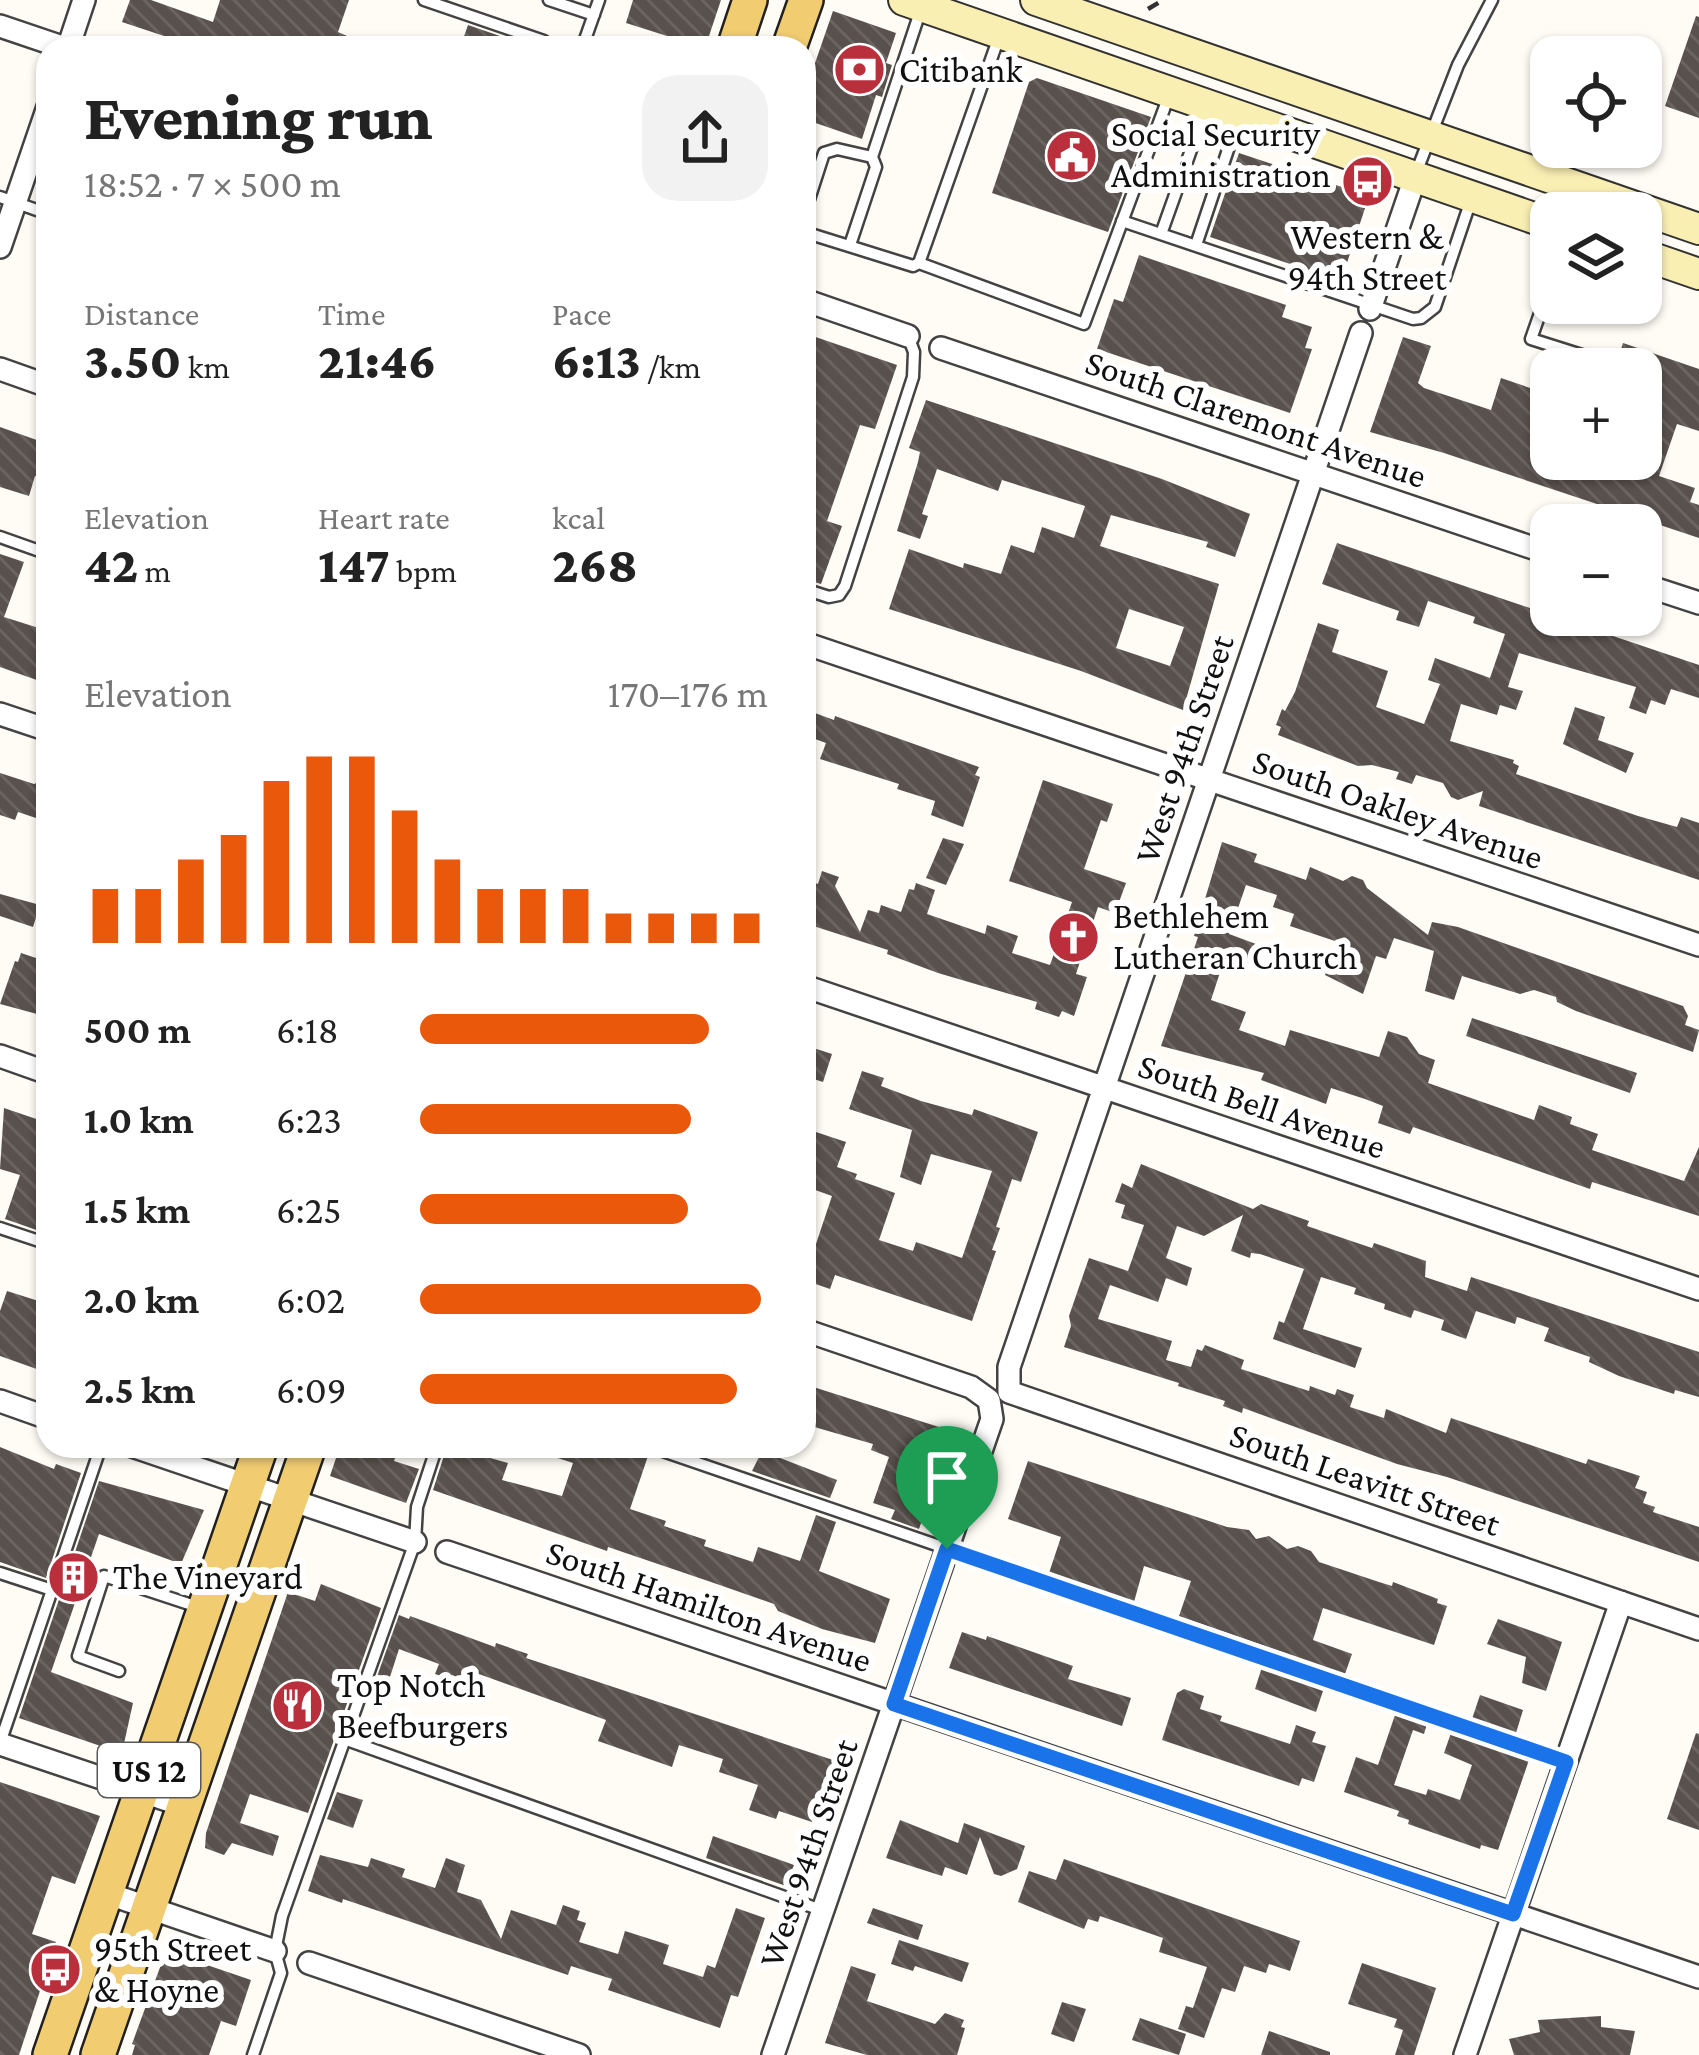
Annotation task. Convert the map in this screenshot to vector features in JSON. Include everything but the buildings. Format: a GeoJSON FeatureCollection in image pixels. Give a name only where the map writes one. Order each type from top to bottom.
{"type":"FeatureCollection","features":[{"type":"Feature","properties":{"kind":"main road"},"geometry":{"type":"LineString","coordinates":[[738,36],[750,0]]}},
{"type":"Feature","properties":{"kind":"main road"},"geometry":{"type":"LineString","coordinates":[[793,36],[806,0]]}},
{"type":"Feature","properties":{"kind":"main road"},"geometry":{"type":"LineString","coordinates":[[1036,0],[1108,14],[1699,229]]}},
{"type":"Feature","properties":{"kind":"main road"},"geometry":{"type":"LineString","coordinates":[[913,3],[1530,217]]}},
{"type":"Feature","properties":{"kind":"main road"},"geometry":{"type":"LineString","coordinates":[[1662,261],[1699,274]]}},
{"type":"Feature","properties":{"kind":"main road","name":"US 12"},"geometry":{"type":"LineString","coordinates":[[50,2055],[257,1458]]}},
{"type":"Feature","properties":{"kind":"main road","name":"US 12"},"geometry":{"type":"LineString","coordinates":[[98,2055],[305,1458]]}},
{"type":"Feature","properties":{"kind":"street"},"geometry":{"type":"LineString","coordinates":[[70,36],[84,0]]}},
{"type":"Feature","properties":{"kind":"street"},"geometry":{"type":"LineString","coordinates":[[0,26],[36,38]]}},
{"type":"Feature","properties":{"kind":"street"},"geometry":{"type":"LineString","coordinates":[[0,247],[8,200],[36,134]]}},
{"type":"Feature","properties":{"kind":"street"},"geometry":{"type":"LineString","coordinates":[[1370,307],[1414,178]]}},
{"type":"Feature","properties":{"kind":"street"},"geometry":{"type":"LineString","coordinates":[[816,304],[908,337]]}},
{"type":"Feature","properties":{"kind":"street","name":"West 94th Street"},"geometry":{"type":"LineString","coordinates":[[773,2055],[992,1419],[994,1388],[1104,1088],[1361,332]]}},
{"type":"Feature","properties":{"kind":"street","name":"South Claremont Avenue"},"geometry":{"type":"LineString","coordinates":[[941,348],[1530,547]]}},
{"type":"Feature","properties":{"kind":"street"},"geometry":{"type":"LineString","coordinates":[[0,370],[36,382]]}},
{"type":"Feature","properties":{"kind":"street"},"geometry":{"type":"LineString","coordinates":[[1662,591],[1699,604]]}},
{"type":"Feature","properties":{"kind":"street","name":"South Oakley Avenue"},"geometry":{"type":"LineString","coordinates":[[816,647],[1699,945]]}},
{"type":"Feature","properties":{"kind":"street"},"geometry":{"type":"LineString","coordinates":[[0,714],[36,726]]}},
{"type":"Feature","properties":{"kind":"street","name":"South Bell Avenue"},"geometry":{"type":"LineString","coordinates":[[816,990],[1699,1289]]}},
{"type":"Feature","properties":{"kind":"street"},"geometry":{"type":"LineString","coordinates":[[0,1056],[36,1068]]}},
{"type":"Feature","properties":{"kind":"street","name":"South Leavitt Street"},"geometry":{"type":"LineString","coordinates":[[816,1334],[994,1388],[1699,1628]]}},
{"type":"Feature","properties":{"kind":"street"},"geometry":{"type":"LineString","coordinates":[[0,1401],[36,1414]]}},
{"type":"Feature","properties":{"kind":"street"},"geometry":{"type":"LineString","coordinates":[[168,1458],[415,1542]]}},
{"type":"Feature","properties":{"kind":"street","name":"South Hamilton Avenue"},"geometry":{"type":"LineString","coordinates":[[447,1552],[1699,1977]]}},
{"type":"Feature","properties":{"kind":"street"},"geometry":{"type":"LineString","coordinates":[[1465,2055],[1621,1602]]}},
{"type":"Feature","properties":{"kind":"street"},"geometry":{"type":"LineString","coordinates":[[0,1744],[184,1806]]}},
{"type":"Feature","properties":{"kind":"street"},"geometry":{"type":"LineString","coordinates":[[106,1893],[275,1952]]}},
{"type":"Feature","properties":{"kind":"street"},"geometry":{"type":"LineString","coordinates":[[309,1963],[580,2055]]}},
{"type":"Feature","properties":{"kind":"lane"},"geometry":{"type":"LineString","coordinates":[[424,0],[529,36]]}},
{"type":"Feature","properties":{"kind":"lane"},"geometry":{"type":"LineString","coordinates":[[549,0],[594,15]]}},
{"type":"Feature","properties":{"kind":"lane"},"geometry":{"type":"LineString","coordinates":[[586,36],[599,0]]}},
{"type":"Feature","properties":{"kind":"lane"},"geometry":{"type":"LineString","coordinates":[[1414,178],[1458,65],[1492,0]]}},
{"type":"Feature","properties":{"kind":"lane"},"geometry":{"type":"LineString","coordinates":[[850,245],[876,167],[872,157],[913,3]]}},
{"type":"Feature","properties":{"kind":"lane"},"geometry":{"type":"LineString","coordinates":[[816,235],[913,266],[919,263],[1000,34]]}},
{"type":"Feature","properties":{"kind":"lane"},"geometry":{"type":"LineString","coordinates":[[919,263],[1084,324],[1171,92]]}},
{"type":"Feature","properties":{"kind":"lane"},"geometry":{"type":"LineString","coordinates":[[1161,233],[1207,105]]}},
{"type":"Feature","properties":{"kind":"lane"},"geometry":{"type":"LineString","coordinates":[[1196,245],[1240,116]]}},
{"type":"Feature","properties":{"kind":"lane"},"geometry":{"type":"LineString","coordinates":[[816,177],[824,153],[837,149],[872,157]]}},
{"type":"Feature","properties":{"kind":"lane"},"geometry":{"type":"LineString","coordinates":[[1122,221],[1413,319],[1435,307],[1472,197]]}},
{"type":"Feature","properties":{"kind":"lane"},"geometry":{"type":"LineString","coordinates":[[1536,324],[1531,339],[1560,348]]}},
{"type":"Feature","properties":{"kind":"lane"},"geometry":{"type":"LineString","coordinates":[[816,593],[839,595],[845,586],[913,376],[914,352],[908,337]]}},
{"type":"Feature","properties":{"kind":"lane"},"geometry":{"type":"LineString","coordinates":[[0,537],[36,550]]}},
{"type":"Feature","properties":{"kind":"lane"},"geometry":{"type":"LineString","coordinates":[[0,1228],[36,1240]]}},
{"type":"Feature","properties":{"kind":"lane"},"geometry":{"type":"LineString","coordinates":[[0,1744],[97,1458]]}},
{"type":"Feature","properties":{"kind":"lane"},"geometry":{"type":"LineString","coordinates":[[254,2055],[281,1973],[275,1952],[283,1916],[415,1542],[417,1507],[433,1458]]}},
{"type":"Feature","properties":{"kind":"lane"},"geometry":{"type":"LineString","coordinates":[[683,1458],[1566,1762]]}},
{"type":"Feature","properties":{"kind":"lane"},"geometry":{"type":"LineString","coordinates":[[0,1573],[52,1590]]}},
{"type":"Feature","properties":{"kind":"lane"},"geometry":{"type":"LineString","coordinates":[[118,1671],[77,1657],[104,1576],[205,1610]]}},
{"type":"Feature","properties":{"kind":"lane"},"geometry":{"type":"LineString","coordinates":[[344,1739],[823,1911]]}},
{"type":"Feature","properties":{"kind":"path"},"geometry":{"type":"LineString","coordinates":[[1139,11],[1163,0]]}},
{"type":"Feature","properties":{"kind":"place","name":"Citibank"},"geometry":{"type":"Point","coordinates":[860,70]}},
{"type":"Feature","properties":{"kind":"place","name":"Social Security Administration"},"geometry":{"type":"Point","coordinates":[1072,155]}},
{"type":"Feature","properties":{"kind":"place","name":"Western & 94th Street"},"geometry":{"type":"Point","coordinates":[1367,182]}},
{"type":"Feature","properties":{"kind":"place","name":"Bethlehem Lutheran Church"},"geometry":{"type":"Point","coordinates":[1074,937]}},
{"type":"Feature","properties":{"kind":"place","name":"The Vineyard"},"geometry":{"type":"Point","coordinates":[74,1577]}},
{"type":"Feature","properties":{"kind":"place","name":"Top Notch Beefburgers"},"geometry":{"type":"Point","coordinates":[298,1706]}},
{"type":"Feature","properties":{"kind":"place","name":"95th Street & Hoyne"},"geometry":{"type":"Point","coordinates":[55,1970]}},
{"type":"Feature","properties":{"kind":"route"},"geometry":{"type":"LineString","coordinates":[[947,1549],[1566,1762],[1513,1914],[894,1704],[947,1549]]}}]}
